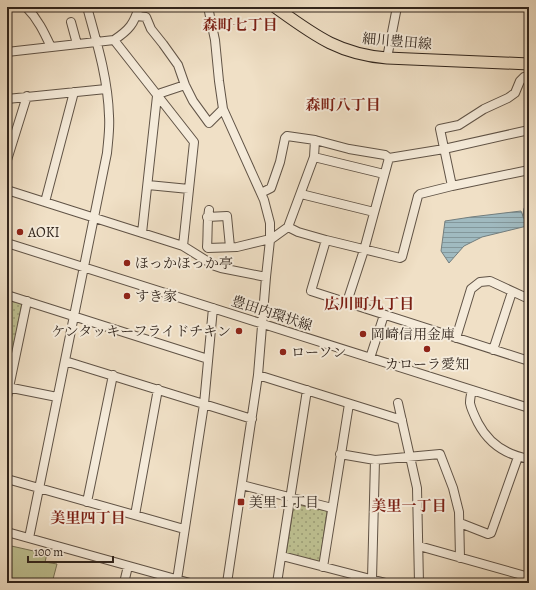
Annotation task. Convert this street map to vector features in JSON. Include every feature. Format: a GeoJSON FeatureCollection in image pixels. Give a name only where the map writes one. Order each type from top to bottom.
{"type":"FeatureCollection","features":[{"type":"Feature","properties":{"kind":"main road","name":"細川豊田線"},"geometry":{"type":"LineString","coordinates":[[275,7],[330,44],[366,56],[529,64]]}},
{"type":"Feature","properties":{"kind":"street"},"geometry":{"type":"LineString","coordinates":[[26,7],[35,16],[44,30],[51,47]]}},
{"type":"Feature","properties":{"kind":"street"},"geometry":{"type":"LineString","coordinates":[[29,538],[95,219],[109,136],[110,118],[104,71],[87,7]]}},
{"type":"Feature","properties":{"kind":"street"},"geometry":{"type":"LineString","coordinates":[[7,52],[114,40],[124,34],[132,26],[137,16],[139,7]]}},
{"type":"Feature","properties":{"kind":"street"},"geometry":{"type":"LineString","coordinates":[[208,7],[216,40],[222,109],[261,193],[268,214],[270,240],[258,375],[227,583]]}},
{"type":"Feature","properties":{"kind":"street"},"geometry":{"type":"LineString","coordinates":[[387,58],[397,7]]}},
{"type":"Feature","properties":{"kind":"street"},"geometry":{"type":"LineString","coordinates":[[137,16],[146,17],[151,29],[178,65],[185,85],[193,101],[209,123],[222,109]]}},
{"type":"Feature","properties":{"kind":"street"},"geometry":{"type":"LineString","coordinates":[[71,22],[78,44]]}},
{"type":"Feature","properties":{"kind":"street"},"geometry":{"type":"LineString","coordinates":[[114,40],[194,142],[183,246]]}},
{"type":"Feature","properties":{"kind":"street"},"geometry":{"type":"LineString","coordinates":[[452,186],[440,130],[459,125],[484,109],[508,98],[515,93],[520,81],[524,77],[529,76]]}},
{"type":"Feature","properties":{"kind":"street"},"geometry":{"type":"LineString","coordinates":[[157,96],[161,93],[185,85]]}},
{"type":"Feature","properties":{"kind":"street"},"geometry":{"type":"LineString","coordinates":[[7,99],[106,88]]}},
{"type":"Feature","properties":{"kind":"street"},"geometry":{"type":"LineString","coordinates":[[45,202],[74,92]]}},
{"type":"Feature","properties":{"kind":"street"},"geometry":{"type":"LineString","coordinates":[[7,160],[27,96]]}},
{"type":"Feature","properties":{"kind":"street"},"geometry":{"type":"LineString","coordinates":[[142,233],[157,96]]}},
{"type":"Feature","properties":{"kind":"street"},"geometry":{"type":"LineString","coordinates":[[261,193],[271,188],[280,162],[285,138],[288,136],[315,140],[349,149],[385,155],[389,158],[444,149],[529,130]]}},
{"type":"Feature","properties":{"kind":"street"},"geometry":{"type":"LineString","coordinates":[[230,247],[227,216],[208,214],[208,248],[237,247],[270,240],[288,227],[314,157],[315,140]]}},
{"type":"Feature","properties":{"kind":"street"},"geometry":{"type":"LineString","coordinates":[[314,157],[384,174]]}},
{"type":"Feature","properties":{"kind":"street"},"geometry":{"type":"LineString","coordinates":[[347,302],[364,250],[389,158]]}},
{"type":"Feature","properties":{"kind":"street"},"geometry":{"type":"LineString","coordinates":[[288,227],[298,232],[326,240],[398,258],[402,257],[418,196],[422,193],[529,170]]}},
{"type":"Feature","properties":{"kind":"street"},"geometry":{"type":"LineString","coordinates":[[148,185],[189,189]]}},
{"type":"Feature","properties":{"kind":"street"},"geometry":{"type":"LineString","coordinates":[[7,190],[183,246],[220,268],[266,277]]}},
{"type":"Feature","properties":{"kind":"street"},"geometry":{"type":"LineString","coordinates":[[301,194],[374,212]]}},
{"type":"Feature","properties":{"kind":"street"},"geometry":{"type":"LineString","coordinates":[[326,240],[311,291],[529,361]]}},
{"type":"Feature","properties":{"kind":"street","name":"豊田内環状線"},"geometry":{"type":"LineString","coordinates":[[7,243],[529,408]]}},
{"type":"Feature","properties":{"kind":"street"},"geometry":{"type":"LineString","coordinates":[[456,338],[471,289],[480,282],[490,281],[529,299]]}},
{"type":"Feature","properties":{"kind":"street"},"geometry":{"type":"LineString","coordinates":[[493,350],[512,292]]}},
{"type":"Feature","properties":{"kind":"street"},"geometry":{"type":"LineString","coordinates":[[7,295],[208,359]]}},
{"type":"Feature","properties":{"kind":"street"},"geometry":{"type":"LineString","coordinates":[[7,397],[27,301]]}},
{"type":"Feature","properties":{"kind":"street"},"geometry":{"type":"LineString","coordinates":[[177,580],[204,404],[213,308]]}},
{"type":"Feature","properties":{"kind":"street"},"geometry":{"type":"LineString","coordinates":[[370,358],[384,315]]}},
{"type":"Feature","properties":{"kind":"street"},"geometry":{"type":"LineString","coordinates":[[65,361],[252,419]]}},
{"type":"Feature","properties":{"kind":"street"},"geometry":{"type":"LineString","coordinates":[[87,502],[113,375]]}},
{"type":"Feature","properties":{"kind":"street"},"geometry":{"type":"LineString","coordinates":[[258,375],[402,420]]}},
{"type":"Feature","properties":{"kind":"street"},"geometry":{"type":"LineString","coordinates":[[8,387],[57,397]]}},
{"type":"Feature","properties":{"kind":"street"},"geometry":{"type":"LineString","coordinates":[[135,515],[158,389]]}},
{"type":"Feature","properties":{"kind":"street"},"geometry":{"type":"LineString","coordinates":[[277,583],[306,390]]}},
{"type":"Feature","properties":{"kind":"street"},"geometry":{"type":"LineString","coordinates":[[472,390],[470,403],[484,434],[504,452],[529,459]]}},
{"type":"Feature","properties":{"kind":"street"},"geometry":{"type":"LineString","coordinates":[[398,403],[418,488],[419,583]]}},
{"type":"Feature","properties":{"kind":"street"},"geometry":{"type":"LineString","coordinates":[[323,567],[349,404]]}},
{"type":"Feature","properties":{"kind":"street"},"geometry":{"type":"LineString","coordinates":[[340,454],[375,460],[438,453],[441,455],[453,488],[459,512],[460,558]]}},
{"type":"Feature","properties":{"kind":"street"},"geometry":{"type":"LineString","coordinates":[[460,523],[488,534],[490,533],[518,457]]}},
{"type":"Feature","properties":{"kind":"street"},"geometry":{"type":"LineString","coordinates":[[372,579],[375,460]]}},
{"type":"Feature","properties":{"kind":"street"},"geometry":{"type":"LineString","coordinates":[[7,479],[184,529]]}},
{"type":"Feature","properties":{"kind":"street"},"geometry":{"type":"LineString","coordinates":[[242,485],[332,508]]}},
{"type":"Feature","properties":{"kind":"street"},"geometry":{"type":"LineString","coordinates":[[7,532],[190,583]]}},
{"type":"Feature","properties":{"kind":"street"},"geometry":{"type":"LineString","coordinates":[[419,546],[529,577]]}},
{"type":"Feature","properties":{"kind":"street"},"geometry":{"type":"LineString","coordinates":[[282,556],[386,583]]}},
{"type":"Feature","properties":{"kind":"street"},"geometry":{"type":"LineString","coordinates":[[124,583],[128,566]]}},
{"type":"Feature","properties":{"kind":"green space"},"geometry":{"type":"Polygon","coordinates":[[[7,298],[22,303],[7,383],[7,298]]]}},
{"type":"Feature","properties":{"kind":"green space"},"geometry":{"type":"Polygon","coordinates":[[[294,504],[327,511],[320,562],[286,554],[294,504]]]}},
{"type":"Feature","properties":{"kind":"green space"},"geometry":{"type":"Polygon","coordinates":[[[7,545],[47,554],[45,562],[57,564],[52,583],[7,583],[7,545]]]}},
{"type":"Feature","properties":{"kind":"water"},"geometry":{"type":"Polygon","coordinates":[[[521,211],[527,226],[482,237],[464,246],[449,263],[441,251],[445,221],[521,211]]]}},
{"type":"Feature","properties":{"kind":"waterway"},"geometry":{"type":"LineString","coordinates":[[523,216],[524,209],[529,202]]}},
{"type":"Feature","properties":{"kind":"place","name":"AOKI"},"geometry":{"type":"Point","coordinates":[20,232]}},
{"type":"Feature","properties":{"kind":"place","name":"ほっかほっか亭"},"geometry":{"type":"Point","coordinates":[127,263]}},
{"type":"Feature","properties":{"kind":"place","name":"すき家"},"geometry":{"type":"Point","coordinates":[127,296]}},
{"type":"Feature","properties":{"kind":"place","name":"ケンタッキーフライドチキン"},"geometry":{"type":"Point","coordinates":[239,331]}},
{"type":"Feature","properties":{"kind":"place","name":"岡崎信用金庫"},"geometry":{"type":"Point","coordinates":[363,334]}},
{"type":"Feature","properties":{"kind":"place","name":"カローラ愛知"},"geometry":{"type":"Point","coordinates":[427,349]}},
{"type":"Feature","properties":{"kind":"place","name":"ローソン"},"geometry":{"type":"Point","coordinates":[283,352]}},
{"type":"Feature","properties":{"kind":"place","name":"美里１丁目"},"geometry":{"type":"Point","coordinates":[241,502]}},
{"type":"Feature","properties":{"kind":"district","name":"森町七丁目"},"geometry":{"type":"Point","coordinates":[240,25]}},
{"type":"Feature","properties":{"kind":"district","name":"森町八丁目"},"geometry":{"type":"Point","coordinates":[343,105]}},
{"type":"Feature","properties":{"kind":"district","name":"広川町九丁目"},"geometry":{"type":"Point","coordinates":[369,304]}},
{"type":"Feature","properties":{"kind":"district","name":"美里一丁目"},"geometry":{"type":"Point","coordinates":[409,506]}},
{"type":"Feature","properties":{"kind":"district","name":"美里四丁目"},"geometry":{"type":"Point","coordinates":[88,518]}}]}
